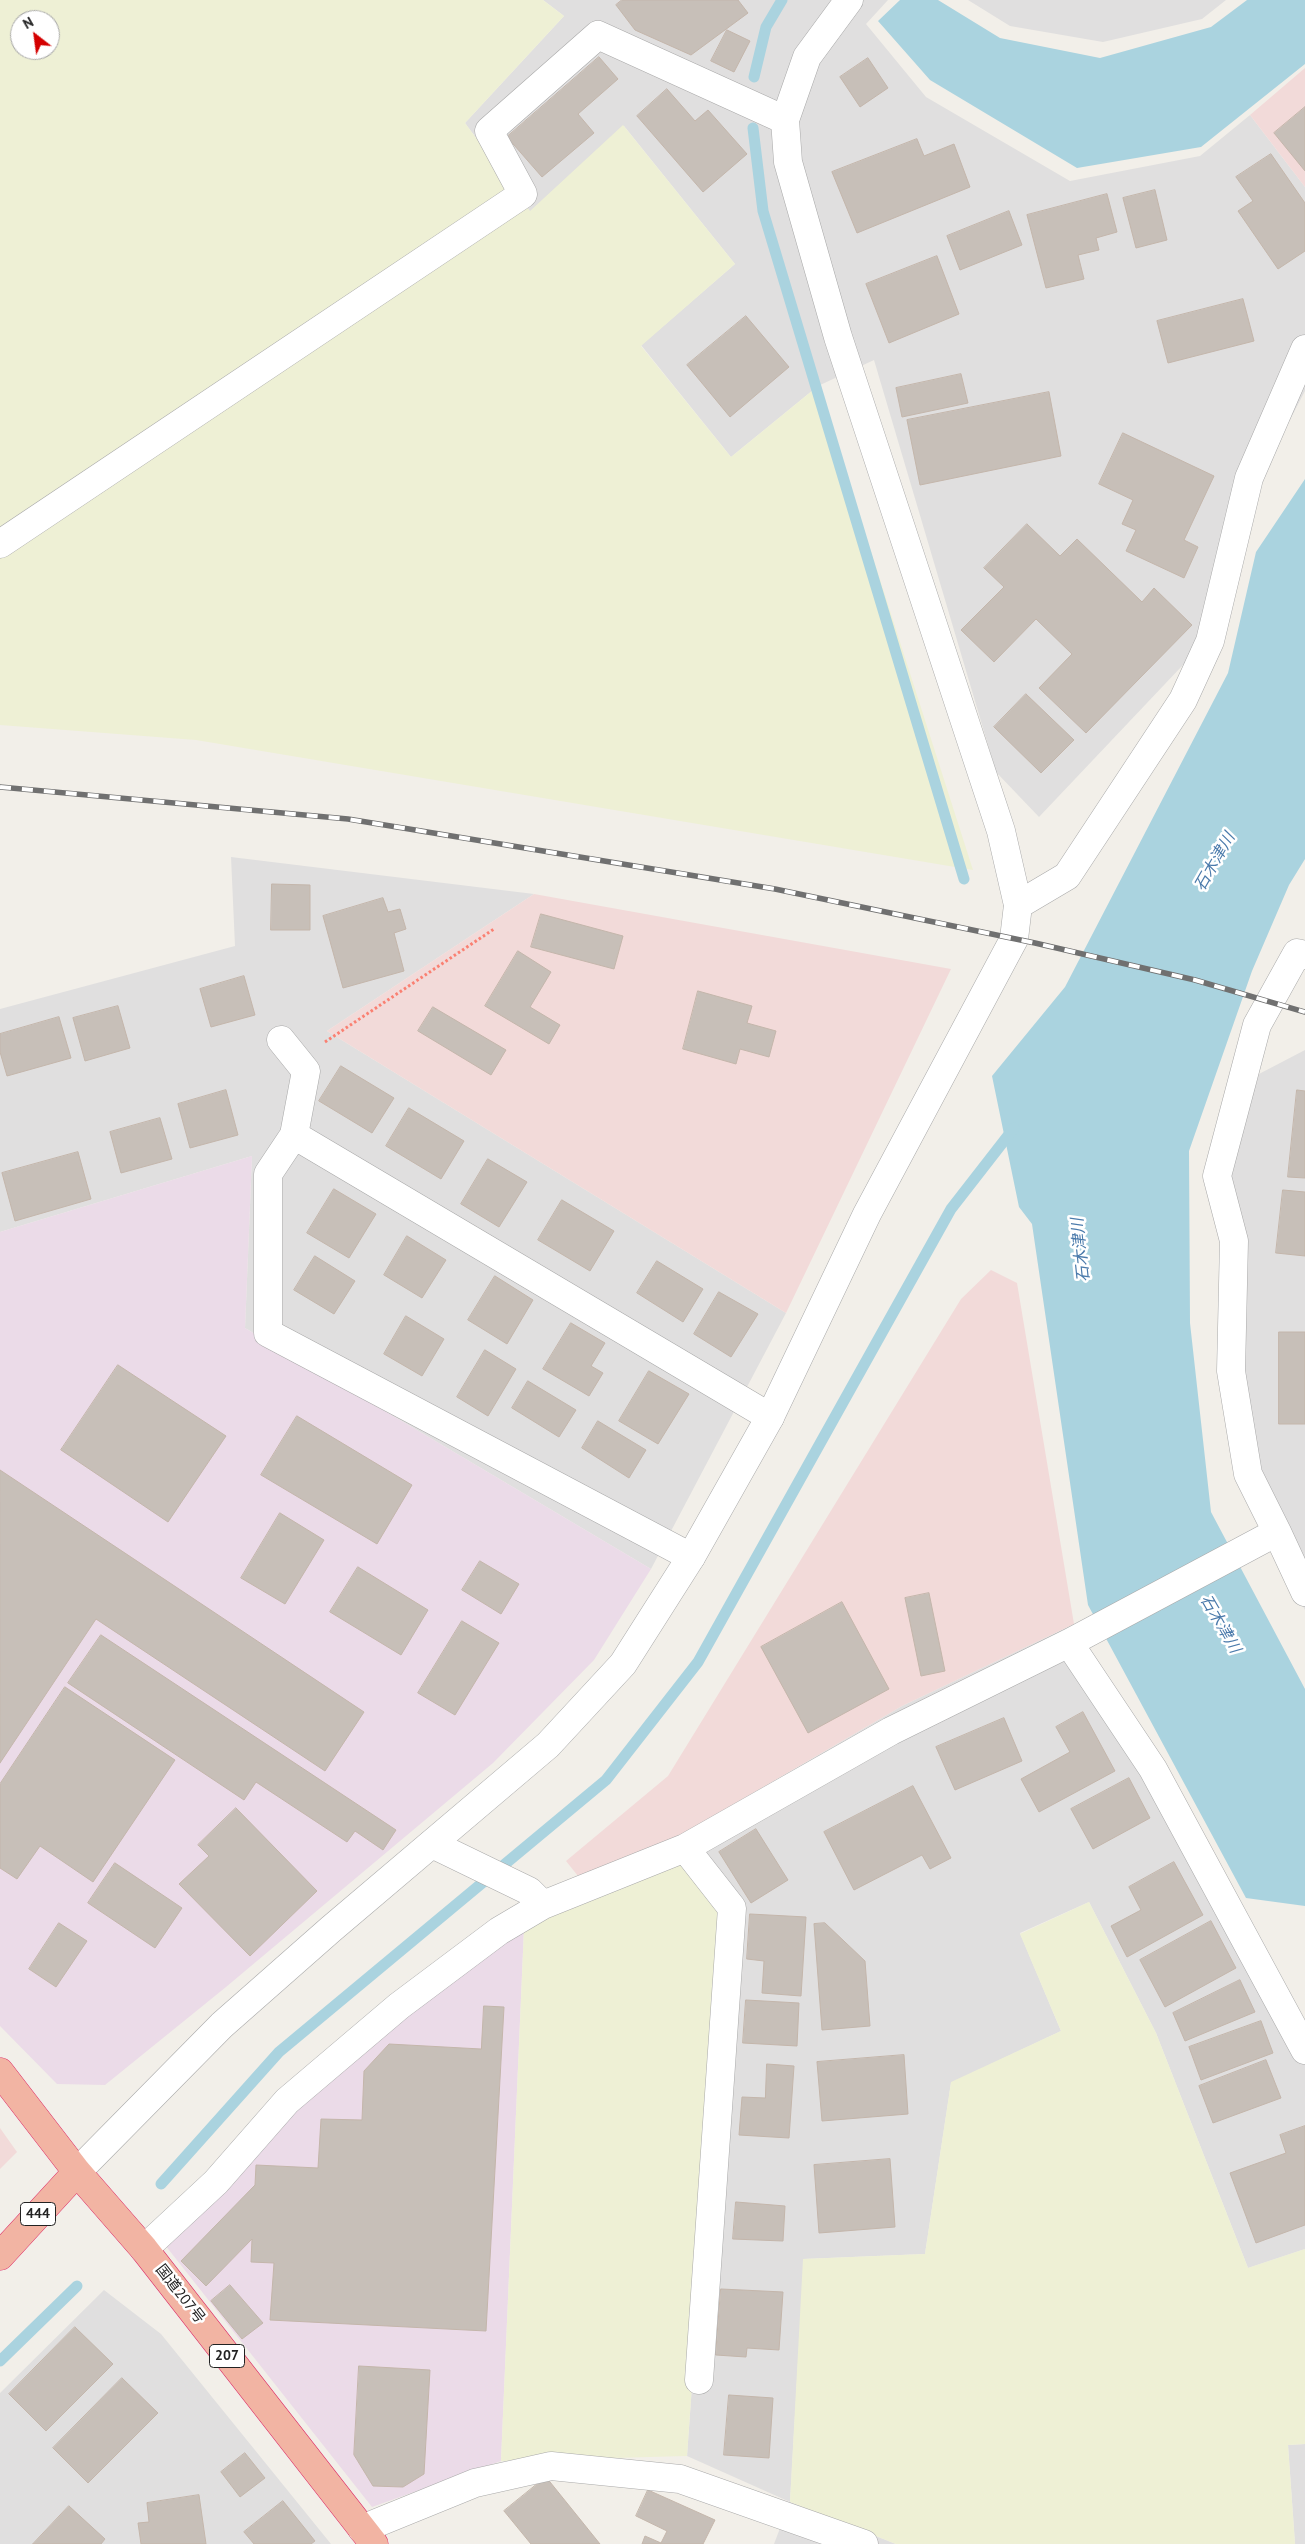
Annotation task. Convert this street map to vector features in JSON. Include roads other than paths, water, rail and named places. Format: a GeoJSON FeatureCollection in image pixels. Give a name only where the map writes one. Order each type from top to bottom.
{"type":"FeatureCollection","features":[{"type":"Feature","properties":{"kind":"highway","name":"国道207号"},"geometry":{"type":"LineString","coordinates":[[0,2072],[76,2172],[144,2249],[368,2537]]}},
{"type":"Feature","properties":{"kind":"highway","name":"444"},"geometry":{"type":"LineString","coordinates":[[0,2256],[76,2172]]}},
{"type":"Feature","properties":{"kind":"street"},"geometry":{"type":"LineString","coordinates":[[76,2172],[222,2025],[330,1929],[444,1849],[548,1745],[623,1664],[691,1557],[770,1417],[867,1214],[1014,939],[1018,905],[1001,831],[838,337],[788,162],[785,120],[807,57],[849,0]]}},
{"type":"Feature","properties":{"kind":"street"},"geometry":{"type":"LineString","coordinates":[[0,544],[523,194],[489,131],[598,35],[785,120]]}},
{"type":"Feature","properties":{"kind":"street"},"geometry":{"type":"LineString","coordinates":[[1018,905],[1067,876],[1183,700],[1210,642],[1249,478],[1305,349]]}},
{"type":"Feature","properties":{"kind":"street"},"geometry":{"type":"LineString","coordinates":[[1305,955],[1297,953],[1257,1025],[1217,1176],[1234,1241],[1231,1371],[1248,1474],[1305,1592]]}},
{"type":"Feature","properties":{"kind":"street"},"geometry":{"type":"LineString","coordinates":[[281,1040],[306,1071],[294,1135],[268,1174],[268,1333],[691,1557]]}},
{"type":"Feature","properties":{"kind":"street"},"geometry":{"type":"LineString","coordinates":[[294,1135],[770,1417]]}},
{"type":"Feature","properties":{"kind":"street"},"geometry":{"type":"LineString","coordinates":[[144,2249],[216,2182],[287,2101],[399,2006],[499,1931],[536,1898],[685,1848],[891,1731],[1076,1639],[1277,1532]]}},
{"type":"Feature","properties":{"kind":"street"},"geometry":{"type":"LineString","coordinates":[[1076,1639],[1153,1769],[1305,2050]]}},
{"type":"Feature","properties":{"kind":"street"},"geometry":{"type":"LineString","coordinates":[[685,1848],[732,1908],[699,2380]]}},
{"type":"Feature","properties":{"kind":"street"},"geometry":{"type":"LineString","coordinates":[[444,1849],[536,1898]]}},
{"type":"Feature","properties":{"kind":"street"},"geometry":{"type":"LineString","coordinates":[[368,2537],[475,2483],[551,2466],[680,2479],[864,2544]]}},
{"type":"Feature","properties":{"kind":"water"},"geometry":{"type":"Polygon","coordinates":[[[900,0],[938,0],[1000,38],[1100,58],[1211,27],[1247,0],[1305,0],[1305,64],[1201,147],[1077,168],[930,80],[878,21],[900,0]]]}},
{"type":"Feature","properties":{"kind":"water","name":"石木津川"},"geometry":{"type":"Polygon","coordinates":[[[1305,479],[1305,859],[1289,885],[1252,971],[1189,1151],[1190,1323],[1211,1512],[1305,1689],[1305,1906],[1246,1898],[1088,1605],[1032,1224],[1019,1207],[992,1076],[1065,987],[1228,673],[1256,552],[1305,479]]]}},
{"type":"Feature","properties":{"kind":"waterway"},"geometry":{"type":"LineString","coordinates":[[754,77],[766,27],[782,0]]}},
{"type":"Feature","properties":{"kind":"waterway"},"geometry":{"type":"LineString","coordinates":[[753,128],[763,211],[964,879]]}},
{"type":"Feature","properties":{"kind":"waterway"},"geometry":{"type":"LineString","coordinates":[[161,2184],[279,2052],[606,1780],[698,1662],[951,1209],[1014,1128]]}},
{"type":"Feature","properties":{"kind":"waterway"},"geometry":{"type":"LineString","coordinates":[[0,2361],[77,2286]]}},
{"type":"Feature","properties":{"kind":"railway"},"geometry":{"type":"LineString","coordinates":[[0,787],[348,819],[775,889],[1035,943],[1195,980],[1305,1012]]}}]}
